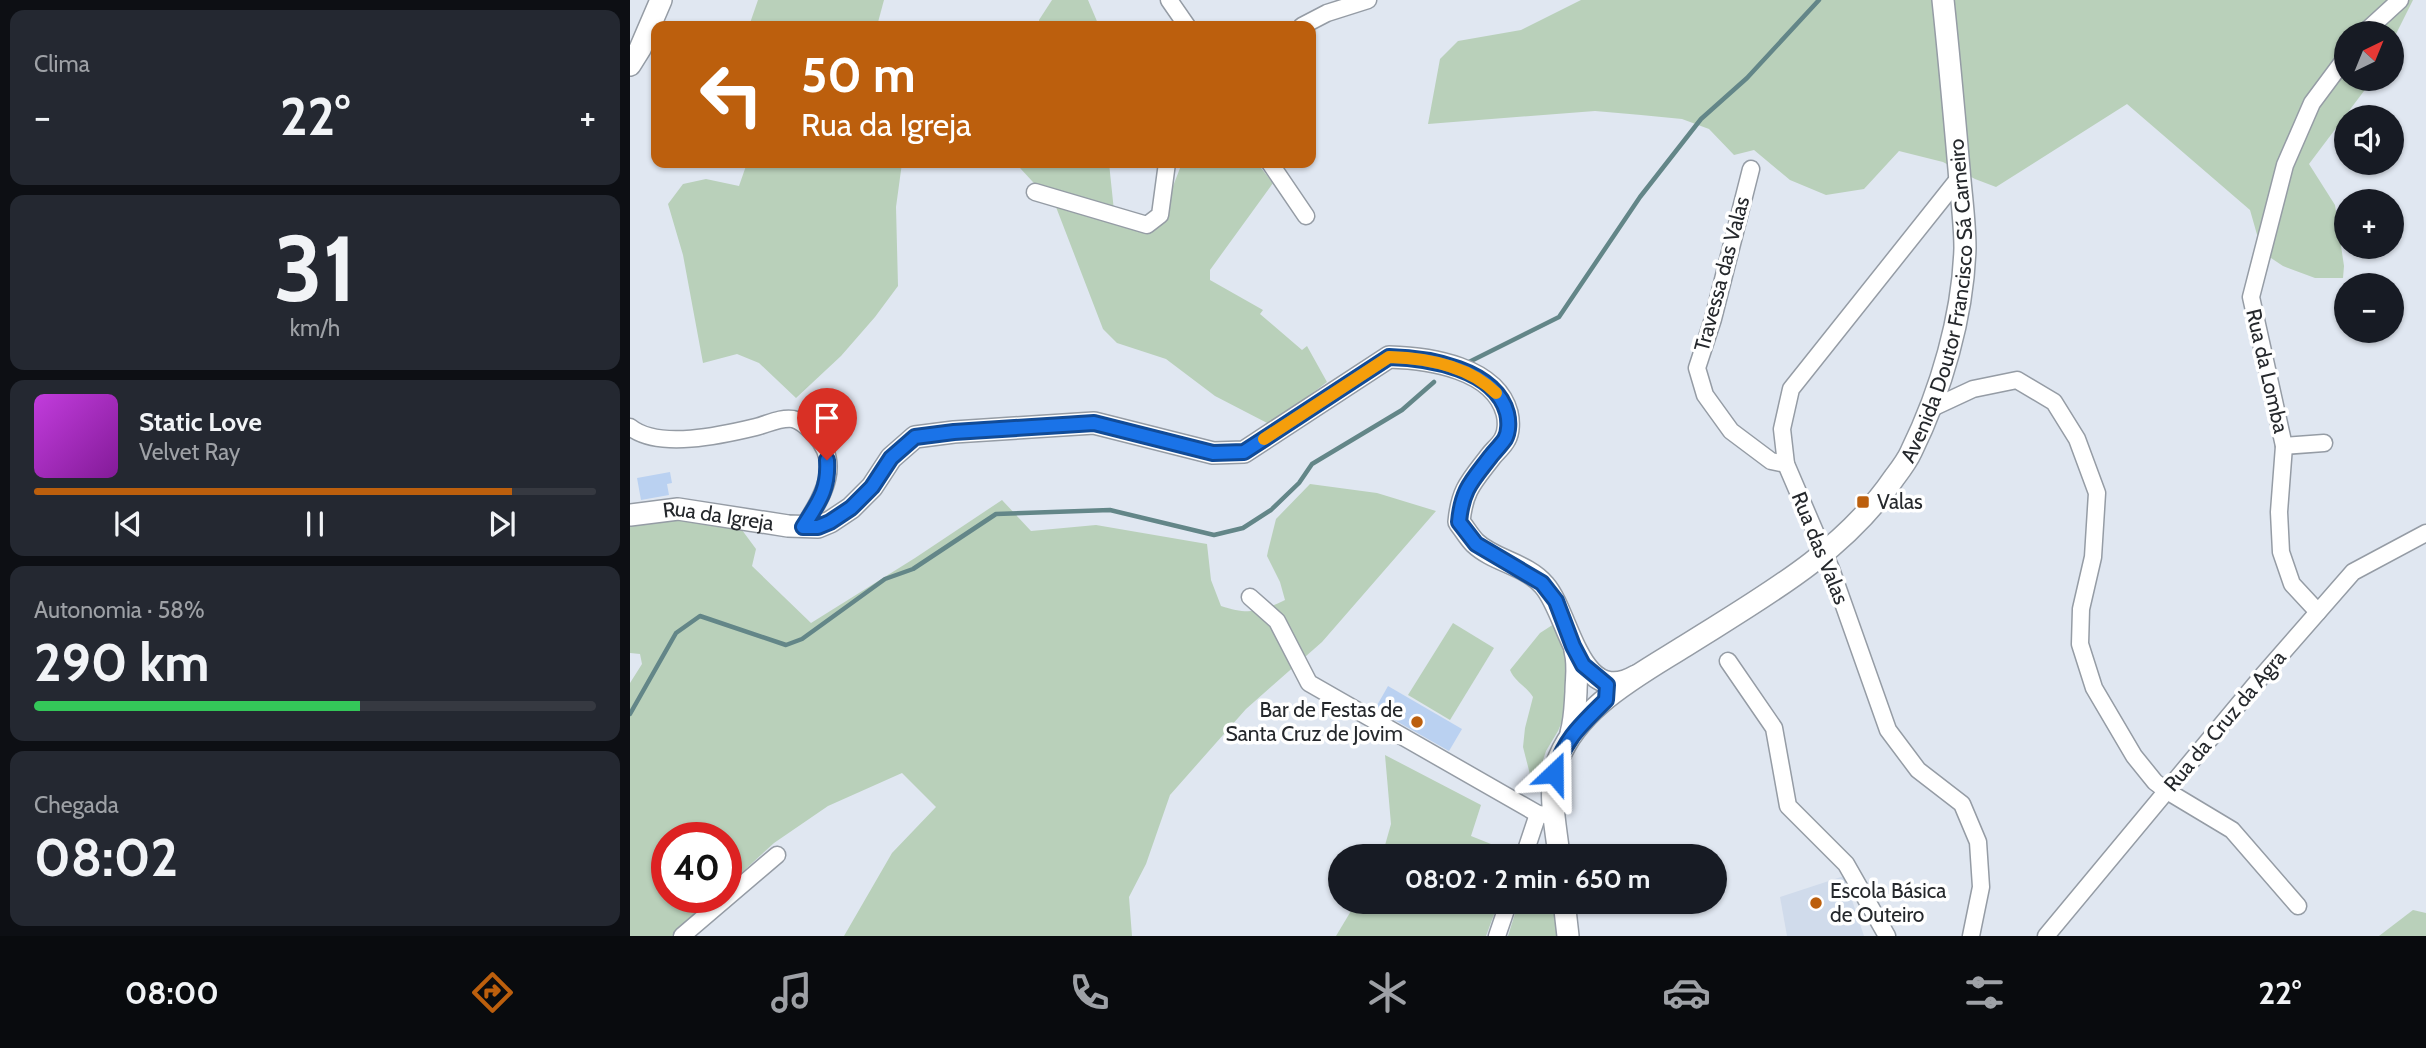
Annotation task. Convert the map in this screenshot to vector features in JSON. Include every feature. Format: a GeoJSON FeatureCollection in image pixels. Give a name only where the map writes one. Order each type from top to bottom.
{"type":"FeatureCollection","features":[{"type":"Feature","properties":{"kind":"street"},"geometry":{"type":"LineString","coordinates":[[652,21],[661,0]]}},
{"type":"Feature","properties":{"kind":"street"},"geometry":{"type":"LineString","coordinates":[[1170,0],[1183,21]]}},
{"type":"Feature","properties":{"kind":"street"},"geometry":{"type":"LineString","coordinates":[[1312,21],[1327,13],[1368,0]]}},
{"type":"Feature","properties":{"kind":"street","name":"Avenida Doutor Francisco Sá Carneiro"},"geometry":{"type":"LineString","coordinates":[[1592,691],[1636,676],[1779,587],[1851,531],[1879,500],[1910,454],[1930,409],[1957,321],[1965,247],[1943,0]]}},
{"type":"Feature","properties":{"kind":"street"},"geometry":{"type":"LineString","coordinates":[[2377,21],[2400,0]]}},
{"type":"Feature","properties":{"kind":"street"},"geometry":{"type":"LineString","coordinates":[[630,65],[651,23]]}},
{"type":"Feature","properties":{"kind":"street","name":"Rua da Lomba"},"geometry":{"type":"LineString","coordinates":[[2318,612],[2292,584],[2281,552],[2278,512],[2284,446],[2251,298],[2285,165],[2312,103],[2334,73]]}},
{"type":"Feature","properties":{"kind":"street"},"geometry":{"type":"LineString","coordinates":[[1035,192],[1147,225],[1160,215],[1166,168]]}},
{"type":"Feature","properties":{"kind":"street"},"geometry":{"type":"LineString","coordinates":[[1273,168],[1306,216]]}},
{"type":"Feature","properties":{"kind":"street","name":"Travessa das Valas"},"geometry":{"type":"LineString","coordinates":[[1751,169],[1713,319],[1697,368],[1705,395],[1731,431],[1771,461],[1786,464]]}},
{"type":"Feature","properties":{"kind":"street","name":"Rua das Valas"},"geometry":{"type":"LineString","coordinates":[[1959,178],[1791,389],[1782,429],[1786,464],[1824,553],[1888,730],[1918,770],[1962,804],[1978,842],[1981,887],[1971,936]]}},
{"type":"Feature","properties":{"kind":"street","name":"Rua da Igreja"},"geometry":{"type":"LineString","coordinates":[[630,514],[678,509],[818,527],[851,508],[872,487],[891,458],[915,437],[954,432],[1094,423],[1213,453],[1244,452],[1389,357],[1448,365],[1484,381],[1504,401],[1509,421],[1506,438],[1468,485],[1461,501],[1459,522],[1476,544],[1542,583],[1556,601],[1578,666],[1592,691]]}},
{"type":"Feature","properties":{"kind":"street"},"geometry":{"type":"LineString","coordinates":[[1930,409],[1973,388],[2017,380],[2054,402],[2077,439],[2097,493],[2093,557],[2081,609],[2080,644],[2094,688],[2134,756],[2155,782],[2232,830],[2298,906]]}},
{"type":"Feature","properties":{"kind":"street"},"geometry":{"type":"LineString","coordinates":[[630,427],[655,438],[683,438],[730,433],[787,419],[799,421],[818,439],[827,460],[828,473],[825,492],[803,527]]}},
{"type":"Feature","properties":{"kind":"street"},"geometry":{"type":"LineString","coordinates":[[2284,446],[2324,443]]}},
{"type":"Feature","properties":{"kind":"street","name":"Rua da Cruz da Agra"},"geometry":{"type":"LineString","coordinates":[[2046,936],[2353,572],[2426,533]]}},
{"type":"Feature","properties":{"kind":"street"},"geometry":{"type":"LineString","coordinates":[[1250,597],[1277,621],[1309,683],[1546,815],[1555,844]]}},
{"type":"Feature","properties":{"kind":"street"},"geometry":{"type":"LineString","coordinates":[[1728,662],[1774,729],[1788,806],[1846,864],[1887,936]]}},
{"type":"Feature","properties":{"kind":"street"},"geometry":{"type":"LineString","coordinates":[[1530,844],[1546,815],[1554,773],[1592,691]]}},
{"type":"Feature","properties":{"kind":"street"},"geometry":{"type":"LineString","coordinates":[[682,936],[777,855]]}},
{"type":"Feature","properties":{"kind":"street"},"geometry":{"type":"LineString","coordinates":[[1497,936],[1505,914]]}},
{"type":"Feature","properties":{"kind":"street"},"geometry":{"type":"LineString","coordinates":[[1565,914],[1568,936]]}},
{"type":"Feature","properties":{"kind":"shaded area","name":"Escola Básica de Outeiro"},"geometry":{"type":"Polygon","coordinates":[[[1844,876],[1864,936],[1787,936],[1780,897],[1844,876]]]}},
{"type":"Feature","properties":{"kind":"green space"},"geometry":{"type":"Polygon","coordinates":[[[758,0],[884,0],[878,21],[751,21],[758,0]]]}},
{"type":"Feature","properties":{"kind":"green space"},"geometry":{"type":"Polygon","coordinates":[[[1052,0],[1088,0],[1097,21],[1039,21],[1052,0]]]}},
{"type":"Feature","properties":{"kind":"green space"},"geometry":{"type":"Polygon","coordinates":[[[1581,0],[2413,0],[2402,21],[2334,21],[2334,91],[2364,91],[2353,105],[2334,105],[2334,131],[2309,164],[2334,203],[2334,259],[2343,259],[2344,266],[2343,273],[2334,273],[2334,278],[2315,278],[2283,266],[2262,252],[2250,210],[2127,104],[1996,187],[1943,162],[1899,151],[1864,189],[1826,195],[1790,180],[1754,150],[1734,155],[1709,129],[1682,119],[1595,111],[1428,124],[1440,59],[1458,41],[1521,30],[1581,0]]]}},
{"type":"Feature","properties":{"kind":"green space"},"geometry":{"type":"Polygon","coordinates":[[[745,168],[901,168],[896,207],[898,286],[841,356],[796,398],[759,363],[737,354],[703,363],[683,255],[668,204],[683,184],[706,179],[739,186],[745,168]]]}},
{"type":"Feature","properties":{"kind":"green space"},"geometry":{"type":"Polygon","coordinates":[[[1020,168],[1110,168],[1114,211],[1161,217],[1180,168],[1261,168],[1273,183],[1210,270],[1210,280],[1263,310],[1260,314],[1302,350],[1307,346],[1327,382],[1271,425],[1215,396],[1166,359],[1117,343],[1103,329],[1056,207],[1020,168]]]}},
{"type":"Feature","properties":{"kind":"green space"},"geometry":{"type":"Polygon","coordinates":[[[1310,484],[1377,493],[1436,511],[1322,642],[1246,709],[1170,795],[1146,864],[1129,897],[1132,936],[844,936],[892,853],[936,807],[902,773],[828,806],[774,843],[742,872],[742,822],[651,822],[651,913],[698,913],[672,936],[630,936],[630,683],[642,664],[640,654],[630,653],[630,521],[705,518],[742,530],[756,549],[752,566],[811,623],[1002,500],[1031,531],[1096,525],[1207,544],[1211,580],[1221,606],[1239,611],[1254,611],[1285,600],[1280,582],[1267,556],[1276,519],[1310,484]]]}},
{"type":"Feature","properties":{"kind":"green space"},"geometry":{"type":"Polygon","coordinates":[[[1453,623],[1494,648],[1450,720],[1408,695],[1453,623]]]}},
{"type":"Feature","properties":{"kind":"green space"},"geometry":{"type":"Polygon","coordinates":[[[1554,624],[1569,659],[1565,688],[1566,712],[1546,751],[1533,786],[1523,747],[1533,697],[1510,670],[1540,633],[1554,624]]]}},
{"type":"Feature","properties":{"kind":"green space"},"geometry":{"type":"Polygon","coordinates":[[[1385,755],[1481,805],[1471,836],[1491,844],[1385,844],[1391,824],[1385,755]]]}},
{"type":"Feature","properties":{"kind":"green space"},"geometry":{"type":"Polygon","coordinates":[[[2413,910],[2426,913],[2426,936],[2379,936],[2413,910]]]}},
{"type":"Feature","properties":{"kind":"green space"},"geometry":{"type":"Polygon","coordinates":[[[1349,914],[1494,914],[1486,936],[1336,936],[1349,914]]]}},
{"type":"Feature","properties":{"kind":"green space"},"geometry":{"type":"Polygon","coordinates":[[[1515,914],[1559,914],[1561,936],[1508,936],[1515,914]]]}},
{"type":"Feature","properties":{"kind":"building"},"geometry":{"type":"Polygon","coordinates":[[[670,472],[672,483],[667,484],[669,495],[641,500],[637,478],[670,472]]]}},
{"type":"Feature","properties":{"kind":"building","name":"Bar de Festas de Santa Cruz de Jovim"},"geometry":{"type":"Polygon","coordinates":[[[1388,686],[1462,729],[1449,751],[1375,709],[1388,686]]]}},
{"type":"Feature","properties":{"kind":"waterway"},"geometry":{"type":"LineString","coordinates":[[1469,362],[1559,317],[1640,197],[1701,119],[1747,78],[1819,0]]}},
{"type":"Feature","properties":{"kind":"waterway"},"geometry":{"type":"LineString","coordinates":[[630,714],[676,633],[700,616],[786,645],[802,639],[885,579],[913,569],[996,514],[1110,510],[1214,535],[1243,528],[1271,510],[1299,483],[1312,464],[1402,410],[1434,382]]}},
{"type":"Feature","properties":{"kind":"slow traffic"},"geometry":{"type":"LineString","coordinates":[[1264,439],[1389,357],[1448,365],[1484,381],[1496,393]]}},
{"type":"Feature","properties":{"kind":"place","name":"Valas"},"geometry":{"type":"Point","coordinates":[1863,502]}},
{"type":"Feature","properties":{"kind":"place","name":"Bar de Festas de Santa Cruz de Jovim"},"geometry":{"type":"Point","coordinates":[1417,722]}},
{"type":"Feature","properties":{"kind":"place","name":"Escola Básica de Outeiro"},"geometry":{"type":"Point","coordinates":[1816,903]}},
{"type":"Feature","properties":{"kind":"route"},"geometry":{"type":"LineString","coordinates":[[827,460],[828,482],[825,492],[803,527],[818,527],[851,508],[872,487],[891,458],[915,437],[1094,423],[1213,453],[1244,452],[1389,357],[1448,365],[1484,381],[1504,401],[1509,421],[1506,438],[1468,485],[1461,501],[1459,522],[1476,544],[1526,571],[1542,583],[1556,601],[1583,665],[1607,685],[1606,700],[1570,737],[1554,773]]}}]}
